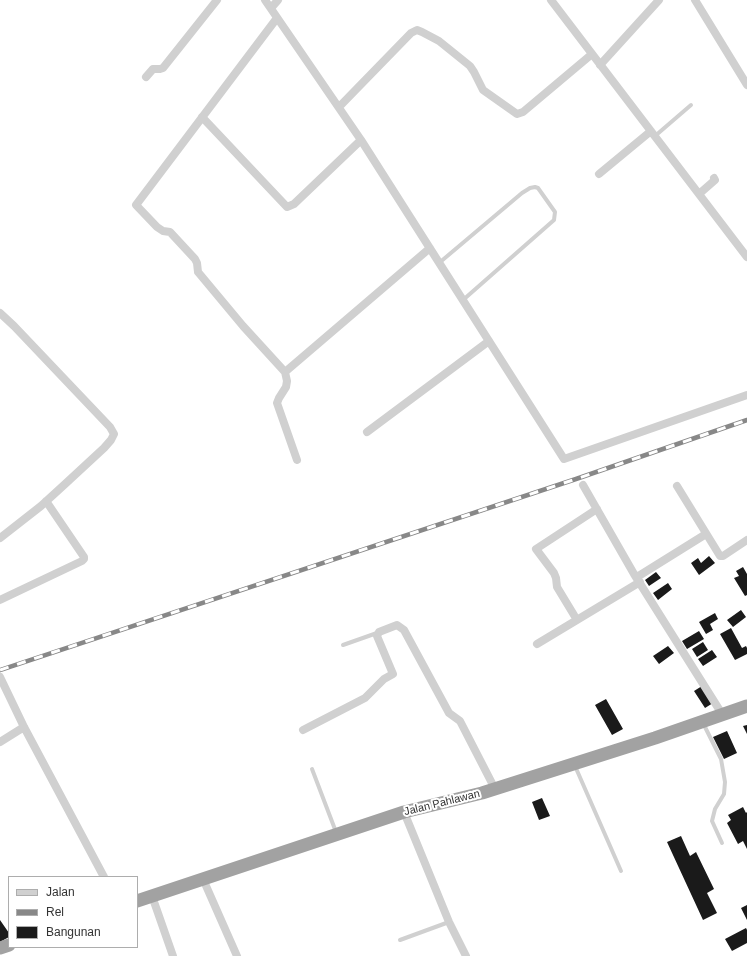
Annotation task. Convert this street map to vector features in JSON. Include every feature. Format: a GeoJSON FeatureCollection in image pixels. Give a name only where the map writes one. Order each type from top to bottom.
{"type":"FeatureCollection","features":[{"type":"Feature","properties":{"kind":"highway","name":"Jalan Pahlawan"},"geometry":{"type":"LineString","coordinates":[[138,901],[404,812],[495,789],[747,706]]}},
{"type":"Feature","properties":{"kind":"street"},"geometry":{"type":"LineString","coordinates":[[146,77],[153,69],[163,68],[217,0]]}},
{"type":"Feature","properties":{"kind":"street"},"geometry":{"type":"LineString","coordinates":[[265,0],[361,140],[564,459],[747,395]]}},
{"type":"Feature","properties":{"kind":"street"},"geometry":{"type":"LineString","coordinates":[[271,8],[278,0]]}},
{"type":"Feature","properties":{"kind":"street"},"geometry":{"type":"LineString","coordinates":[[551,0],[747,257]]}},
{"type":"Feature","properties":{"kind":"street"},"geometry":{"type":"LineString","coordinates":[[600,65],[659,0]]}},
{"type":"Feature","properties":{"kind":"street"},"geometry":{"type":"LineString","coordinates":[[695,0],[747,85]]}},
{"type":"Feature","properties":{"kind":"street"},"geometry":{"type":"LineString","coordinates":[[277,18],[136,205],[157,227],[163,231],[170,232],[190,254],[197,263],[198,272],[243,326],[285,372],[287,381],[286,388],[278,398],[277,403],[297,460]]}},
{"type":"Feature","properties":{"kind":"street"},"geometry":{"type":"LineString","coordinates":[[339,108],[411,33],[417,30],[439,41],[470,66],[483,90],[517,114],[524,112],[592,54]]}},
{"type":"Feature","properties":{"kind":"street"},"geometry":{"type":"LineString","coordinates":[[202,117],[286,207],[294,204],[361,140]]}},
{"type":"Feature","properties":{"kind":"street"},"geometry":{"type":"LineString","coordinates":[[599,174],[653,133]]}},
{"type":"Feature","properties":{"kind":"street"},"geometry":{"type":"LineString","coordinates":[[699,194],[715,180],[714,178]]}},
{"type":"Feature","properties":{"kind":"street"},"geometry":{"type":"LineString","coordinates":[[285,372],[430,248]]}},
{"type":"Feature","properties":{"kind":"street"},"geometry":{"type":"LineString","coordinates":[[0,313],[14,326],[114,434],[104,448],[46,501],[0,538]]}},
{"type":"Feature","properties":{"kind":"street"},"geometry":{"type":"LineString","coordinates":[[367,432],[489,341]]}},
{"type":"Feature","properties":{"kind":"street"},"geometry":{"type":"LineString","coordinates":[[583,485],[638,579],[722,714]]}},
{"type":"Feature","properties":{"kind":"street"},"geometry":{"type":"LineString","coordinates":[[677,486],[720,556],[747,540]]}},
{"type":"Feature","properties":{"kind":"street"},"geometry":{"type":"LineString","coordinates":[[0,600],[84,559],[46,501]]}},
{"type":"Feature","properties":{"kind":"street"},"geometry":{"type":"LineString","coordinates":[[577,620],[557,587],[554,573],[536,549],[597,509]]}},
{"type":"Feature","properties":{"kind":"street"},"geometry":{"type":"LineString","coordinates":[[537,644],[577,620],[706,534]]}},
{"type":"Feature","properties":{"kind":"street"},"geometry":{"type":"LineString","coordinates":[[303,730],[365,698],[384,680],[393,674],[378,641],[378,633],[397,625],[404,630],[450,713],[460,721],[495,789]]}},
{"type":"Feature","properties":{"kind":"street"},"geometry":{"type":"LineString","coordinates":[[0,677],[24,728],[103,876]]}},
{"type":"Feature","properties":{"kind":"street"},"geometry":{"type":"LineString","coordinates":[[0,742],[24,728]]}},
{"type":"Feature","properties":{"kind":"street"},"geometry":{"type":"LineString","coordinates":[[404,812],[449,922],[466,956]]}},
{"type":"Feature","properties":{"kind":"street"},"geometry":{"type":"LineString","coordinates":[[203,879],[237,956]]}},
{"type":"Feature","properties":{"kind":"street"},"geometry":{"type":"LineString","coordinates":[[152,896],[173,956]]}},
{"type":"Feature","properties":{"kind":"lane"},"geometry":{"type":"LineString","coordinates":[[653,133],[691,105]]}},
{"type":"Feature","properties":{"kind":"lane"},"geometry":{"type":"LineString","coordinates":[[439,263],[522,193],[530,188],[538,188],[555,212],[556,217],[554,220],[463,300]]}},
{"type":"Feature","properties":{"kind":"lane"},"geometry":{"type":"LineString","coordinates":[[343,645],[378,633]]}},
{"type":"Feature","properties":{"kind":"lane"},"geometry":{"type":"LineString","coordinates":[[702,721],[721,759],[725,782],[724,794],[715,809],[712,821],[722,842]]}},
{"type":"Feature","properties":{"kind":"lane"},"geometry":{"type":"LineString","coordinates":[[574,764],[621,871]]}},
{"type":"Feature","properties":{"kind":"lane"},"geometry":{"type":"LineString","coordinates":[[312,769],[337,834]]}},
{"type":"Feature","properties":{"kind":"lane"},"geometry":{"type":"LineString","coordinates":[[400,940],[449,922]]}},
{"type":"Feature","properties":{"kind":"building"},"geometry":{"type":"Polygon","coordinates":[[[709,556],[715,563],[699,575],[691,563],[698,558],[701,563],[709,556]]]}},
{"type":"Feature","properties":{"kind":"building"},"geometry":{"type":"Polygon","coordinates":[[[743,567],[747,574],[747,595],[745,596],[734,578],[739,576],[736,571],[743,567]]]}},
{"type":"Feature","properties":{"kind":"building"},"geometry":{"type":"Polygon","coordinates":[[[656,572],[661,578],[649,586],[645,580],[656,572]]]}},
{"type":"Feature","properties":{"kind":"building"},"geometry":{"type":"Polygon","coordinates":[[[668,583],[672,589],[658,600],[653,593],[668,583]]]}},
{"type":"Feature","properties":{"kind":"building"},"geometry":{"type":"Polygon","coordinates":[[[741,610],[746,617],[733,627],[727,620],[741,610]]]}},
{"type":"Feature","properties":{"kind":"building"},"geometry":{"type":"Polygon","coordinates":[[[715,613],[718,619],[710,624],[713,630],[706,634],[699,622],[715,613]]]}},
{"type":"Feature","properties":{"kind":"building"},"geometry":{"type":"Polygon","coordinates":[[[731,628],[742,648],[746,646],[747,648],[747,654],[735,660],[720,634],[731,628]]]}},
{"type":"Feature","properties":{"kind":"building"},"geometry":{"type":"Polygon","coordinates":[[[699,631],[704,639],[687,649],[682,641],[699,631]]]}},
{"type":"Feature","properties":{"kind":"building"},"geometry":{"type":"Polygon","coordinates":[[[703,642],[708,650],[697,657],[692,649],[703,642]]]}},
{"type":"Feature","properties":{"kind":"building"},"geometry":{"type":"Polygon","coordinates":[[[668,646],[674,653],[659,664],[653,656],[668,646]]]}},
{"type":"Feature","properties":{"kind":"building"},"geometry":{"type":"Polygon","coordinates":[[[712,650],[717,657],[703,666],[698,659],[712,650]]]}},
{"type":"Feature","properties":{"kind":"building"},"geometry":{"type":"Polygon","coordinates":[[[702,686],[713,703],[705,708],[694,691],[702,686]]]}},
{"type":"Feature","properties":{"kind":"building"},"geometry":{"type":"Polygon","coordinates":[[[606,699],[623,729],[612,735],[595,705],[606,699]]]}},
{"type":"Feature","properties":{"kind":"building"},"geometry":{"type":"Polygon","coordinates":[[[747,725],[747,734],[743,726],[747,725]]]}},
{"type":"Feature","properties":{"kind":"building"},"geometry":{"type":"Polygon","coordinates":[[[727,731],[737,753],[724,759],[713,737],[727,731]]]}},
{"type":"Feature","properties":{"kind":"building"},"geometry":{"type":"Polygon","coordinates":[[[542,798],[550,816],[539,820],[532,802],[542,798]]]}},
{"type":"Feature","properties":{"kind":"building"},"geometry":{"type":"Polygon","coordinates":[[[743,807],[746,813],[747,812],[747,849],[743,841],[738,844],[727,823],[731,820],[728,815],[743,807]]]}},
{"type":"Feature","properties":{"kind":"building"},"geometry":{"type":"Polygon","coordinates":[[[681,836],[690,856],[696,852],[714,889],[707,893],[717,913],[703,920],[667,842],[681,836]]]}},
{"type":"Feature","properties":{"kind":"building"},"geometry":{"type":"Polygon","coordinates":[[[747,905],[747,920],[741,908],[747,905]]]}},
{"type":"Feature","properties":{"kind":"building"},"geometry":{"type":"Polygon","coordinates":[[[0,920],[8,932],[8,938],[0,942],[0,920]]]}},
{"type":"Feature","properties":{"kind":"building"},"geometry":{"type":"Polygon","coordinates":[[[746,928],[747,943],[732,951],[725,939],[746,928]]]}},
{"type":"Feature","properties":{"kind":"railway"},"geometry":{"type":"LineString","coordinates":[[0,670],[576,479],[747,420]]}}]}
